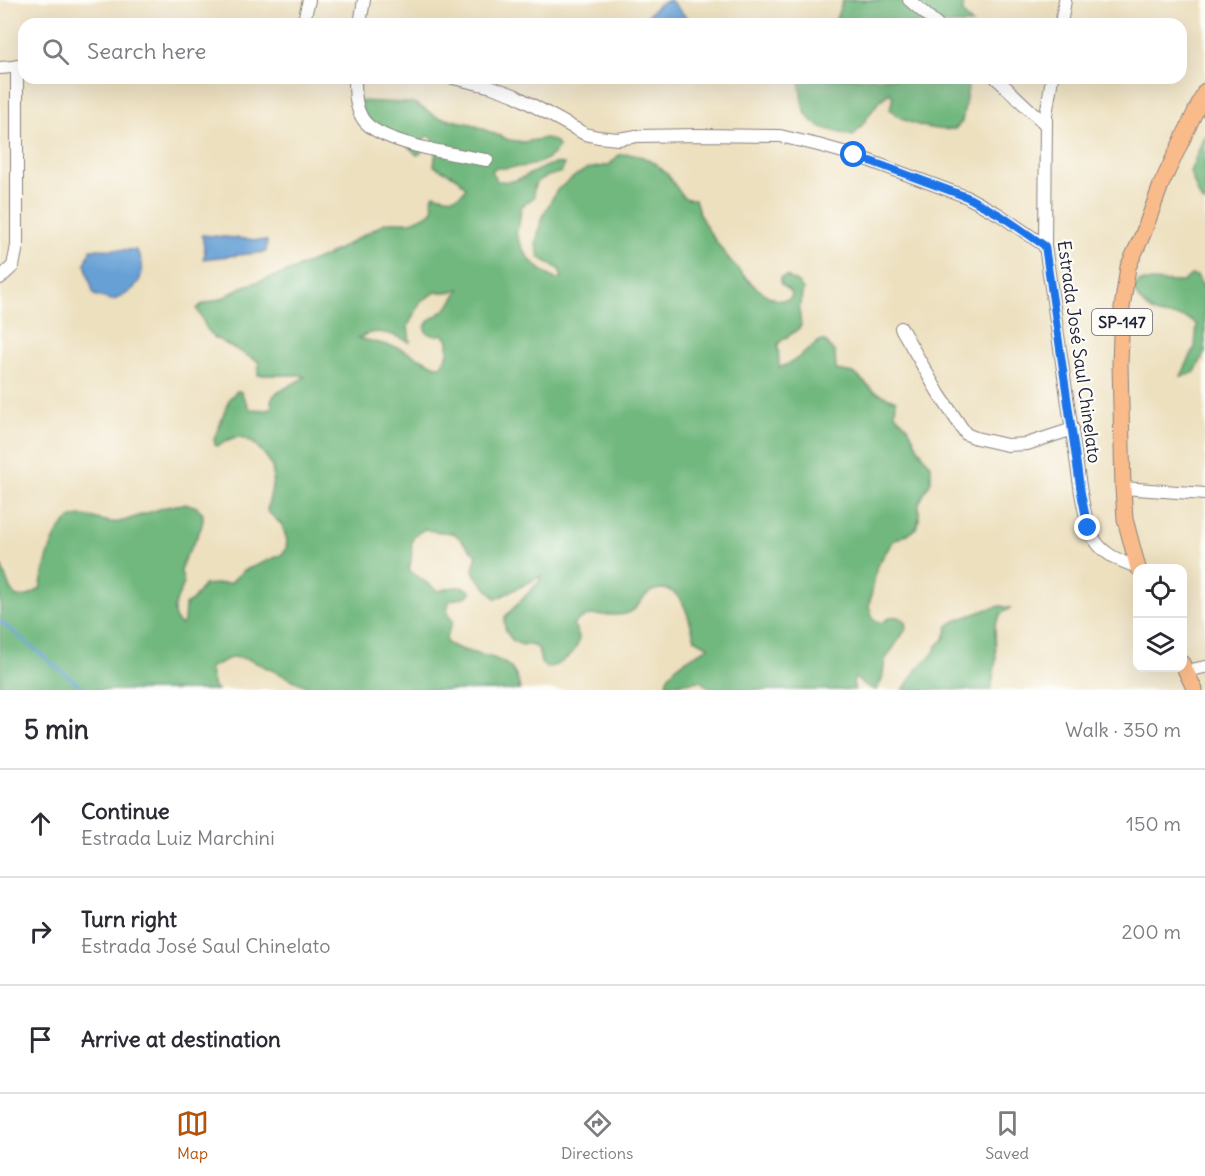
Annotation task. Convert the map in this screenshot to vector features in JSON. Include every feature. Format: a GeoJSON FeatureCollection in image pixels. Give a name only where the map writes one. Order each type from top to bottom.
{"type":"FeatureCollection","features":[{"type":"Feature","properties":{"kind":"main road","name":"SP-147"},"geometry":{"type":"LineString","coordinates":[[1137,564],[1125,519],[1123,488],[1120,364],[1122,308],[1128,267],[1161,186],[1205,91]]}},
{"type":"Feature","properties":{"kind":"main road"},"geometry":{"type":"LineString","coordinates":[[1186,672],[1195,690]]}},
{"type":"Feature","properties":{"kind":"street"},"geometry":{"type":"LineString","coordinates":[[304,18],[309,0]]}},
{"type":"Feature","properties":{"kind":"street"},"geometry":{"type":"LineString","coordinates":[[361,18],[364,0]]}},
{"type":"Feature","properties":{"kind":"street"},"geometry":{"type":"LineString","coordinates":[[909,0],[930,18]]}},
{"type":"Feature","properties":{"kind":"street"},"geometry":{"type":"LineString","coordinates":[[1062,18],[1065,0]]}},
{"type":"Feature","properties":{"kind":"street"},"geometry":{"type":"LineString","coordinates":[[0,68],[18,66]]}},
{"type":"Feature","properties":{"kind":"street"},"geometry":{"type":"LineString","coordinates":[[0,278],[13,266],[17,246],[20,84]]}},
{"type":"Feature","properties":{"kind":"street"},"geometry":{"type":"LineString","coordinates":[[355,84],[360,113],[366,123],[381,133],[404,142],[487,160]]}},
{"type":"Feature","properties":{"kind":"street"},"geometry":{"type":"LineString","coordinates":[[479,84],[514,94],[585,134],[598,137],[618,139],[637,136],[780,136],[854,155],[967,197],[1000,215],[1045,246]]}},
{"type":"Feature","properties":{"kind":"street"},"geometry":{"type":"LineString","coordinates":[[1002,84],[1046,125]]}},
{"type":"Feature","properties":{"kind":"street","name":"Estrada José Saul Chinelato"},"geometry":{"type":"LineString","coordinates":[[1051,84],[1046,125],[1045,246],[1081,493],[1088,528],[1100,549],[1121,562],[1133,566]]}},
{"type":"Feature","properties":{"kind":"street"},"geometry":{"type":"LineString","coordinates":[[901,328],[939,394],[966,434],[991,443],[1017,445],[1073,429]]}},
{"type":"Feature","properties":{"kind":"street"},"geometry":{"type":"LineString","coordinates":[[1123,488],[1205,494]]}},
{"type":"Feature","properties":{"kind":"street"},"geometry":{"type":"LineString","coordinates":[[1187,667],[1205,667]]}},
{"type":"Feature","properties":{"kind":"green space"},"geometry":{"type":"Polygon","coordinates":[[[843,0],[963,0],[963,14],[967,18],[836,18],[843,0]]]}},
{"type":"Feature","properties":{"kind":"green space"},"geometry":{"type":"Polygon","coordinates":[[[800,84],[966,84],[968,88],[962,122],[955,129],[929,128],[903,119],[890,109],[893,97],[890,93],[874,107],[853,136],[828,129],[812,121],[806,114],[800,84]]]}},
{"type":"Feature","properties":{"kind":"green space"},"geometry":{"type":"Polygon","coordinates":[[[354,101],[414,103],[437,117],[471,124],[509,140],[524,142],[546,138],[556,142],[558,147],[553,154],[539,163],[521,167],[495,168],[492,171],[497,181],[510,181],[544,167],[557,163],[564,164],[561,172],[537,182],[533,191],[534,197],[521,207],[516,233],[531,260],[555,279],[562,278],[559,269],[540,258],[536,246],[541,219],[557,190],[587,169],[609,165],[619,155],[629,154],[643,157],[656,164],[668,175],[683,197],[695,199],[701,217],[715,241],[753,285],[767,295],[780,300],[791,298],[792,293],[780,283],[780,278],[787,276],[798,283],[803,290],[799,309],[801,326],[778,344],[779,367],[795,360],[820,341],[825,341],[835,353],[836,370],[854,373],[874,391],[896,401],[895,414],[908,427],[918,448],[931,466],[931,481],[919,503],[917,527],[893,541],[877,566],[869,606],[873,619],[881,623],[898,617],[905,621],[906,629],[885,660],[882,680],[876,690],[855,678],[853,682],[855,690],[713,690],[700,681],[669,685],[666,683],[672,671],[709,647],[695,639],[681,600],[670,590],[662,589],[649,593],[629,613],[591,615],[579,620],[573,625],[579,636],[576,648],[562,661],[547,668],[541,663],[538,648],[516,642],[507,633],[505,625],[505,617],[539,582],[541,576],[496,599],[475,575],[473,570],[477,555],[455,534],[425,529],[418,533],[412,541],[410,571],[438,591],[459,587],[471,592],[467,596],[449,601],[447,614],[453,621],[446,638],[447,643],[502,661],[517,677],[520,690],[308,690],[304,685],[248,659],[232,657],[209,668],[214,688],[218,690],[0,690],[0,562],[10,589],[16,597],[28,596],[40,589],[52,544],[61,528],[72,518],[85,516],[119,522],[162,508],[185,504],[201,511],[202,524],[181,570],[184,583],[177,599],[174,615],[181,625],[184,622],[185,605],[192,601],[204,585],[230,583],[243,571],[281,555],[286,550],[287,540],[282,525],[267,511],[273,473],[269,462],[256,445],[244,438],[233,438],[217,446],[214,439],[230,398],[237,391],[240,391],[250,409],[267,410],[272,407],[271,400],[275,394],[305,377],[301,375],[258,375],[259,362],[215,338],[207,329],[197,309],[201,305],[223,298],[242,287],[285,273],[330,254],[385,223],[410,222],[419,219],[433,211],[434,194],[456,197],[466,188],[458,178],[434,166],[436,150],[432,137],[427,136],[423,140],[421,153],[417,155],[401,139],[373,127],[354,101]],[[459,289],[453,292],[436,292],[421,301],[408,326],[410,342],[378,332],[358,338],[399,348],[436,366],[441,366],[448,354],[448,340],[442,334],[427,333],[425,328],[430,320],[448,307],[459,289]]]}},
{"type":"Feature","properties":{"kind":"green space"},"geometry":{"type":"Polygon","coordinates":[[[1205,134],[1205,203],[1200,198],[1190,172],[1205,134]]]}},
{"type":"Feature","properties":{"kind":"green space"},"geometry":{"type":"Polygon","coordinates":[[[1191,275],[1197,276],[1205,290],[1205,352],[1195,372],[1181,376],[1195,347],[1197,325],[1182,317],[1154,312],[1139,299],[1133,286],[1141,281],[1183,282],[1191,275]]]}},
{"type":"Feature","properties":{"kind":"green space"},"geometry":{"type":"Polygon","coordinates":[[[1001,606],[1010,608],[1001,614],[995,625],[996,660],[991,690],[903,690],[917,669],[933,654],[944,639],[948,626],[955,621],[1001,606]]]}},
{"type":"Feature","properties":{"kind":"water"},"geometry":{"type":"Polygon","coordinates":[[[670,0],[687,18],[645,18],[658,5],[670,0]]]}},
{"type":"Feature","properties":{"kind":"water"},"geometry":{"type":"Polygon","coordinates":[[[202,235],[267,241],[266,252],[203,259],[205,253],[202,235]]]}},
{"type":"Feature","properties":{"kind":"water"},"geometry":{"type":"Polygon","coordinates":[[[91,249],[136,250],[142,263],[142,270],[134,288],[114,300],[94,295],[85,264],[91,249]]]}},
{"type":"Feature","properties":{"kind":"waterway"},"geometry":{"type":"LineString","coordinates":[[0,621],[85,690]]}},
{"type":"Feature","properties":{"kind":"route"},"geometry":{"type":"LineString","coordinates":[[854,155],[967,197],[1000,215],[1045,246],[1088,528]]}}]}
